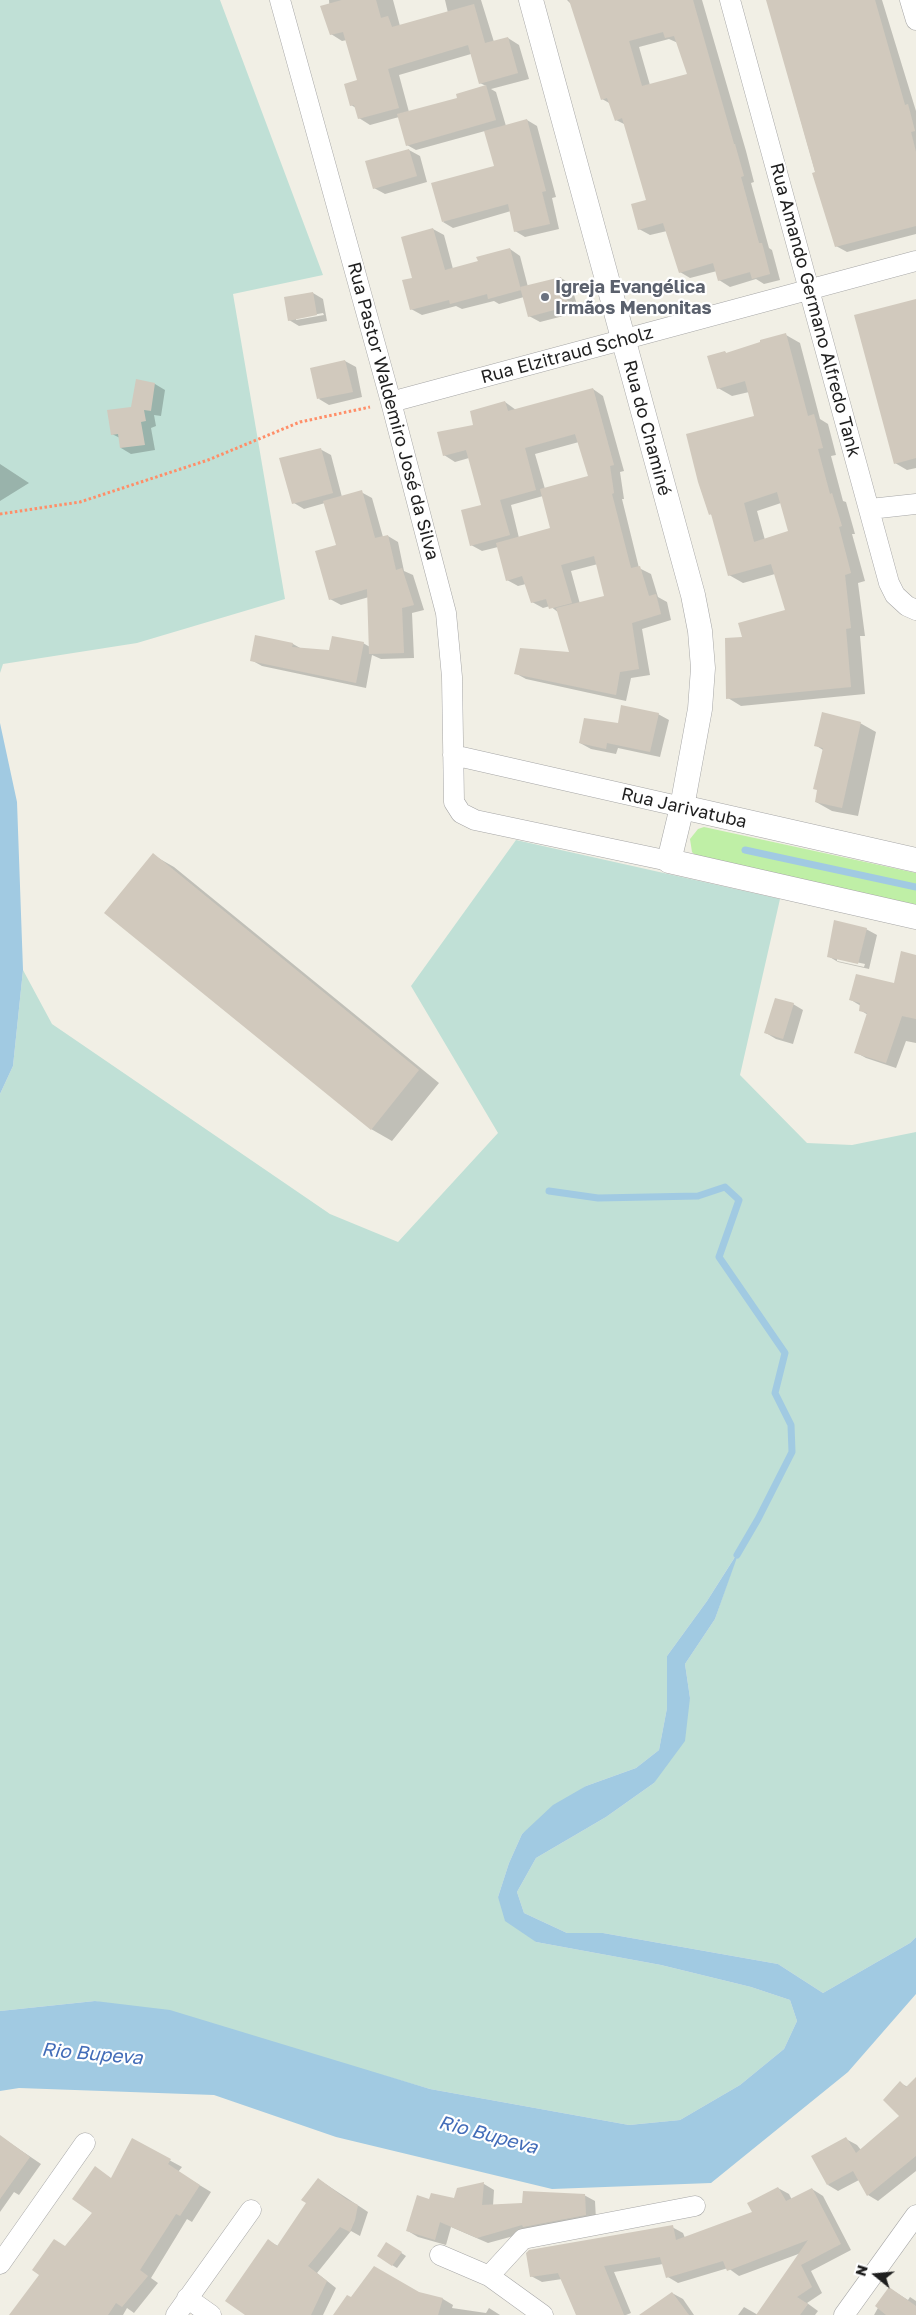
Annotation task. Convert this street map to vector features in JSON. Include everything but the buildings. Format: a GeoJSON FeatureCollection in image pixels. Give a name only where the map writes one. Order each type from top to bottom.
{"type":"FeatureCollection","features":[{"type":"Feature","properties":{"kind":"street","name":"Rua Pastor Waldemiro José da Silva"},"geometry":{"type":"LineString","coordinates":[[280,0],[391,402],[446,614],[452,677],[454,802],[461,813],[475,820],[669,862]]}},
{"type":"Feature","properties":{"kind":"street","name":"Rua do Chaminé"},"geometry":{"type":"LineString","coordinates":[[531,0],[693,595],[700,631],[703,668],[700,709],[682,807],[669,862]]}},
{"type":"Feature","properties":{"kind":"street","name":"Rua Amando Germano Alfredo Tank"},"geometry":{"type":"LineString","coordinates":[[730,0],[889,583],[895,595],[916,610]]}},
{"type":"Feature","properties":{"kind":"street"},"geometry":{"type":"LineString","coordinates":[[910,0],[916,20]]}},
{"type":"Feature","properties":{"kind":"street","name":"Rua Elzitraud Scholz"},"geometry":{"type":"LineString","coordinates":[[391,402],[916,261]]}},
{"type":"Feature","properties":{"kind":"street"},"geometry":{"type":"LineString","coordinates":[[870,509],[916,504]]}},
{"type":"Feature","properties":{"kind":"street","name":"Rua Jarivatuba"},"geometry":{"type":"LineString","coordinates":[[452,755],[916,860]]}},
{"type":"Feature","properties":{"kind":"street"},"geometry":{"type":"LineString","coordinates":[[669,862],[916,917]]}},
{"type":"Feature","properties":{"kind":"street"},"geometry":{"type":"LineString","coordinates":[[0,2264],[85,2143]]}},
{"type":"Feature","properties":{"kind":"street"},"geometry":{"type":"LineString","coordinates":[[489,2276],[523,2239],[695,2206]]}},
{"type":"Feature","properties":{"kind":"street"},"geometry":{"type":"LineString","coordinates":[[176,2315],[251,2210]]}},
{"type":"Feature","properties":{"kind":"street"},"geometry":{"type":"LineString","coordinates":[[844,2315],[909,2239],[916,2215]]}},
{"type":"Feature","properties":{"kind":"street"},"geometry":{"type":"LineString","coordinates":[[440,2255],[489,2276],[543,2315]]}},
{"type":"Feature","properties":{"kind":"street"},"geometry":{"type":"LineString","coordinates":[[188,2298],[211,2315]]}},
{"type":"Feature","properties":{"kind":"path"},"geometry":{"type":"LineString","coordinates":[[0,514],[80,502],[208,460],[300,422],[391,402]]}},
{"type":"Feature","properties":{"kind":"green space"},"geometry":{"type":"Polygon","coordinates":[[[704,827],[916,873],[916,906],[697,857],[692,852],[690,839],[698,829],[704,827]]]}},
{"type":"Feature","properties":{"kind":"shaded area"},"geometry":{"type":"Polygon","coordinates":[[[0,0],[220,0],[323,275],[233,294],[285,599],[137,643],[3,664],[0,673],[0,0]]]}},
{"type":"Feature","properties":{"kind":"shaded area"},"geometry":{"type":"Polygon","coordinates":[[[516,840],[780,899],[740,1075],[807,1143],[852,1145],[916,1132],[916,1937],[910,1943],[823,1993],[778,1964],[603,1933],[567,1933],[524,1913],[517,1892],[536,1858],[606,1817],[654,1783],[690,1698],[685,1664],[715,1619],[738,1552],[707,1601],[667,1656],[667,1708],[659,1750],[636,1768],[586,1786],[522,1834],[509,1863],[498,1897],[536,1942],[661,1965],[751,1987],[790,2000],[797,2021],[784,2049],[740,2085],[680,2120],[629,2125],[430,2089],[313,2055],[95,2001],[0,2011],[0,1094],[13,1066],[23,970],[52,1024],[330,1214],[398,1242],[498,1133],[411,986],[516,840]]]}},
{"type":"Feature","properties":{"kind":"water"},"geometry":{"type":"Polygon","coordinates":[[[0,723],[17,802],[23,970],[13,1066],[0,1094],[0,723]]]}},
{"type":"Feature","properties":{"kind":"water","name":"Rio Bupeva"},"geometry":{"type":"Polygon","coordinates":[[[740,1549],[715,1619],[685,1664],[690,1698],[685,1741],[654,1783],[606,1817],[536,1858],[517,1892],[524,1913],[567,1933],[603,1933],[778,1964],[823,1993],[910,1943],[916,1937],[916,1994],[848,2072],[711,2183],[552,2189],[336,2137],[214,2095],[19,2088],[0,2091],[0,2011],[95,2001],[170,2010],[430,2089],[629,2125],[680,2120],[740,2085],[784,2049],[797,2021],[790,2000],[751,1987],[661,1965],[536,1942],[505,1921],[498,1897],[509,1863],[522,1834],[553,1805],[586,1786],[636,1768],[659,1750],[667,1708],[667,1656],[707,1601],[740,1549]]]}},
{"type":"Feature","properties":{"kind":"waterway"},"geometry":{"type":"LineString","coordinates":[[745,850],[916,887]]}},
{"type":"Feature","properties":{"kind":"waterway"},"geometry":{"type":"LineString","coordinates":[[549,1191],[598,1198],[698,1196],[725,1187],[739,1200],[719,1257],[785,1353],[775,1393],[791,1425],[792,1452],[758,1519],[737,1555]]}},
{"type":"Feature","properties":{"kind":"place","name":"Igreja Evangélica Irmãos Menonitas"},"geometry":{"type":"Point","coordinates":[545,297]}}]}
